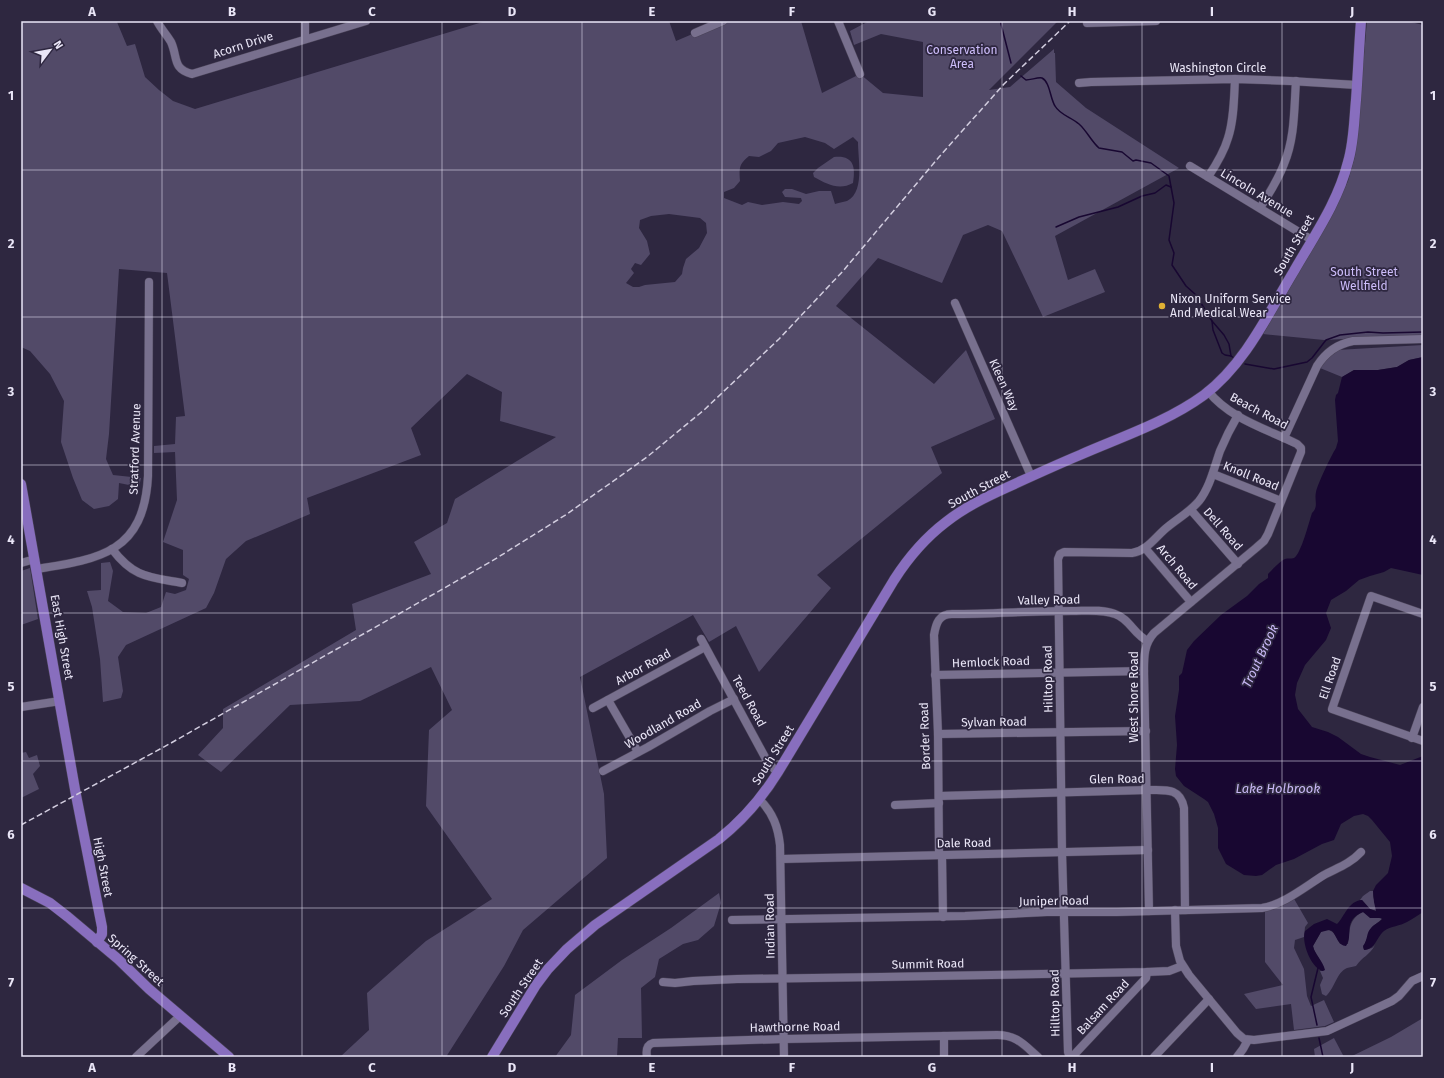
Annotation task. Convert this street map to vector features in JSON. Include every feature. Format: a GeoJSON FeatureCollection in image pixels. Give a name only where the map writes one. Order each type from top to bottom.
{"type":"FeatureCollection","features":[{"type":"Feature","properties":{"kind":"main road","name":"South Street"},"geometry":{"type":"LineString","coordinates":[[492,1057],[536,985],[548,969],[567,949],[595,925],[724,835],[760,800],[890,587],[919,546],[939,527],[961,511],[985,498],[1031,476],[1162,419],[1185,407],[1208,391],[1232,368],[1248,347],[1312,240],[1335,199],[1347,167],[1353,137],[1361,21]]}},
{"type":"Feature","properties":{"kind":"main road","name":"East High Street"},"geometry":{"type":"LineString","coordinates":[[21,484],[76,795]]}},
{"type":"Feature","properties":{"kind":"main road","name":"High Street"},"geometry":{"type":"LineString","coordinates":[[76,795],[102,927],[102,936],[97,942]]}},
{"type":"Feature","properties":{"kind":"main road","name":"Spring Street"},"geometry":{"type":"LineString","coordinates":[[21,888],[50,903],[118,959],[149,989],[229,1057]]}},
{"type":"Feature","properties":{"kind":"street","name":"Acorn Drive"},"geometry":{"type":"LineString","coordinates":[[157,21],[172,44],[179,67],[185,72],[192,74],[366,21]]}},
{"type":"Feature","properties":{"kind":"street"},"geometry":{"type":"LineString","coordinates":[[304,39],[305,21]]}},
{"type":"Feature","properties":{"kind":"street"},"geometry":{"type":"LineString","coordinates":[[695,33],[723,21]]}},
{"type":"Feature","properties":{"kind":"street"},"geometry":{"type":"LineString","coordinates":[[838,21],[860,74]]}},
{"type":"Feature","properties":{"kind":"street"},"geometry":{"type":"LineString","coordinates":[[1087,23],[1156,21]]}},
{"type":"Feature","properties":{"kind":"street"},"geometry":{"type":"LineString","coordinates":[[1208,177],[1224,150],[1228,138],[1235,79]]}},
{"type":"Feature","properties":{"kind":"street","name":"Washington Circle"},"geometry":{"type":"LineString","coordinates":[[1079,83],[1235,79],[1296,81],[1357,86]]}},
{"type":"Feature","properties":{"kind":"street"},"geometry":{"type":"LineString","coordinates":[[1260,208],[1285,164],[1291,144],[1294,127],[1296,81]]}},
{"type":"Feature","properties":{"kind":"street","name":"Lincoln Avenue"},"geometry":{"type":"LineString","coordinates":[[1190,166],[1312,240]]}},
{"type":"Feature","properties":{"kind":"street","name":"Stratford Avenue"},"geometry":{"type":"LineString","coordinates":[[21,563],[36,564],[86,560],[103,555],[124,540],[134,527],[142,511],[146,495],[148,432],[149,282]]}},
{"type":"Feature","properties":{"kind":"street","name":"Kleen Way"},"geometry":{"type":"LineString","coordinates":[[955,304],[1031,476]]}},
{"type":"Feature","properties":{"kind":"street"},"geometry":{"type":"LineString","coordinates":[[1284,438],[1317,366],[1324,356],[1332,349],[1343,344],[1353,342],[1423,339]]}},
{"type":"Feature","properties":{"kind":"street","name":"Beach Road"},"geometry":{"type":"LineString","coordinates":[[1208,391],[1219,402],[1238,415],[1298,444],[1301,448]]}},
{"type":"Feature","properties":{"kind":"street","name":"Hilltop Road"},"geometry":{"type":"LineString","coordinates":[[1071,1057],[1068,1052],[1062,852],[1059,555],[1062,553],[1132,553],[1138,552],[1145,548],[1167,528],[1191,510],[1202,497],[1213,474],[1222,447],[1238,415]]}},
{"type":"Feature","properties":{"kind":"street","name":"West Shore Road"},"geometry":{"type":"LineString","coordinates":[[1149,911],[1144,671],[1144,655],[1148,641],[1154,633],[1238,564],[1264,540],[1300,457],[1301,448]]}},
{"type":"Feature","properties":{"kind":"street","name":"Knoll Road"},"geometry":{"type":"LineString","coordinates":[[1213,474],[1281,501]]}},
{"type":"Feature","properties":{"kind":"street","name":"Dell Road"},"geometry":{"type":"LineString","coordinates":[[1191,510],[1238,564]]}},
{"type":"Feature","properties":{"kind":"street","name":"Arch Road"},"geometry":{"type":"LineString","coordinates":[[1145,548],[1191,602]]}},
{"type":"Feature","properties":{"kind":"street"},"geometry":{"type":"LineString","coordinates":[[112,550],[127,566],[140,574],[152,578],[182,583]]}},
{"type":"Feature","properties":{"kind":"street","name":"Ell Road"},"geometry":{"type":"LineString","coordinates":[[1412,738],[1332,709],[1371,596],[1423,614]]}},
{"type":"Feature","properties":{"kind":"street","name":"Valley Road"},"geometry":{"type":"LineString","coordinates":[[941,617],[946,614],[1102,611],[1116,614],[1126,620],[1142,637],[1148,641]]}},
{"type":"Feature","properties":{"kind":"street","name":"Border Road"},"geometry":{"type":"LineString","coordinates":[[941,617],[935,628],[935,675],[943,916]]}},
{"type":"Feature","properties":{"kind":"street","name":"Teed Road"},"geometry":{"type":"LineString","coordinates":[[701,639],[766,759],[778,772]]}},
{"type":"Feature","properties":{"kind":"street","name":"Arbor Road"},"geometry":{"type":"LineString","coordinates":[[593,708],[705,647]]}},
{"type":"Feature","properties":{"kind":"street","name":"Hemlock Road"},"geometry":{"type":"LineString","coordinates":[[935,675],[1144,671]]}},
{"type":"Feature","properties":{"kind":"street","name":"Woodland Road"},"geometry":{"type":"LineString","coordinates":[[603,770],[734,699]]}},
{"type":"Feature","properties":{"kind":"street"},"geometry":{"type":"LineString","coordinates":[[608,700],[638,752]]}},
{"type":"Feature","properties":{"kind":"street"},"geometry":{"type":"LineString","coordinates":[[21,707],[60,701]]}},
{"type":"Feature","properties":{"kind":"street"},"geometry":{"type":"LineString","coordinates":[[1423,707],[1412,738],[1423,741]]}},
{"type":"Feature","properties":{"kind":"street","name":"Sylvan Road"},"geometry":{"type":"LineString","coordinates":[[938,734],[1146,731]]}},
{"type":"Feature","properties":{"kind":"street","name":"Glen Road"},"geometry":{"type":"LineString","coordinates":[[895,805],[939,800],[1062,792],[1166,790],[1174,792],[1179,796],[1182,802],[1184,814],[1185,910]]}},
{"type":"Feature","properties":{"kind":"street","name":"Indian Road"},"geometry":{"type":"LineString","coordinates":[[760,800],[771,812],[777,826],[780,845],[784,1057]]}},
{"type":"Feature","properties":{"kind":"street","name":"Dale Road"},"geometry":{"type":"LineString","coordinates":[[781,859],[1148,850]]}},
{"type":"Feature","properties":{"kind":"street","name":"Juniper Road"},"geometry":{"type":"LineString","coordinates":[[732,920],[1268,907],[1347,864],[1360,852]]}},
{"type":"Feature","properties":{"kind":"street"},"geometry":{"type":"LineString","coordinates":[[1175,910],[1176,946],[1177,954],[1182,966],[1239,1035],[1248,1040],[1307,1034],[1331,1029],[1395,999],[1412,982],[1423,976]]}},
{"type":"Feature","properties":{"kind":"street","name":"Summit Road"},"geometry":{"type":"LineString","coordinates":[[663,982],[675,984],[693,981],[732,979],[1148,972],[1169,971],[1182,966]]}},
{"type":"Feature","properties":{"kind":"street","name":"Balsam Road"},"geometry":{"type":"LineString","coordinates":[[1071,1057],[1146,978],[1148,972]]}},
{"type":"Feature","properties":{"kind":"street"},"geometry":{"type":"LineString","coordinates":[[1154,1057],[1209,999]]}},
{"type":"Feature","properties":{"kind":"street"},"geometry":{"type":"LineString","coordinates":[[136,1057],[180,1016]]}},
{"type":"Feature","properties":{"kind":"street"},"geometry":{"type":"LineString","coordinates":[[944,1057],[944,1036],[997,1035],[1011,1036],[1020,1041],[1038,1057]]}},
{"type":"Feature","properties":{"kind":"street","name":"Hawthorne Road"},"geometry":{"type":"LineString","coordinates":[[647,1057],[646,1049],[653,1043],[944,1036]]}},
{"type":"Feature","properties":{"kind":"street"},"geometry":{"type":"LineString","coordinates":[[1237,1057],[1245,1047],[1248,1040]]}},
{"type":"Feature","properties":{"kind":"green space","name":"Conservation Area"},"geometry":{"type":"Polygon","coordinates":[[[21,21],[119,21],[117,22],[127,46],[135,44],[145,77],[173,101],[195,109],[486,21],[669,21],[676,41],[723,21],[801,21],[822,93],[860,74],[883,93],[923,97],[923,42],[881,34],[854,45],[850,31],[869,21],[1058,21],[989,90],[1010,87],[1054,49],[1056,82],[1086,108],[1179,168],[1055,236],[1068,280],[1095,269],[1105,292],[1043,317],[1002,231],[988,225],[963,235],[942,283],[878,258],[836,306],[934,384],[966,350],[995,419],[931,447],[942,473],[817,575],[831,588],[759,672],[736,626],[709,642],[693,615],[580,677],[604,794],[607,858],[523,930],[504,966],[446,1057],[340,1057],[369,1030],[367,993],[426,941],[492,899],[426,806],[429,730],[452,710],[431,667],[360,701],[290,705],[221,772],[198,755],[223,728],[223,709],[356,630],[352,604],[431,574],[414,542],[447,523],[455,499],[556,437],[500,421],[502,392],[467,374],[411,428],[421,455],[307,498],[310,514],[246,541],[226,559],[214,593],[206,608],[126,645],[118,657],[123,691],[121,698],[103,702],[100,659],[92,607],[87,591],[101,590],[101,563],[110,562],[113,571],[108,601],[123,612],[146,613],[161,607],[166,592],[175,594],[186,590],[189,579],[183,575],[183,550],[163,542],[177,500],[175,452],[154,453],[154,446],[175,444],[176,417],[185,416],[167,273],[119,269],[109,434],[106,459],[113,475],[141,478],[139,487],[119,483],[118,499],[109,506],[94,509],[82,500],[61,442],[64,401],[50,374],[30,351],[21,347],[21,21]],[[805,137],[778,143],[771,151],[759,157],[749,156],[743,161],[740,167],[740,181],[734,188],[724,192],[724,198],[742,205],[748,202],[762,205],[783,202],[799,204],[802,201],[801,198],[785,197],[782,192],[785,189],[792,189],[806,194],[819,191],[831,191],[835,204],[847,201],[853,197],[858,183],[859,174],[858,142],[853,137],[834,149],[825,143],[805,137]],[[669,214],[651,216],[640,220],[639,228],[647,241],[650,254],[641,265],[635,263],[631,269],[634,273],[626,283],[633,287],[675,282],[682,274],[686,259],[699,248],[707,233],[706,223],[700,218],[669,214]]]}},
{"type":"Feature","properties":{"kind":"green space","name":"South Street Wellfield"},"geometry":{"type":"Polygon","coordinates":[[[1367,21],[1407,21],[1423,25],[1423,335],[1324,340],[1263,334],[1333,213],[1348,181],[1355,156],[1367,21]]]}},
{"type":"Feature","properties":{"kind":"green space"},"geometry":{"type":"Polygon","coordinates":[[[834,157],[845,158],[852,163],[854,171],[853,183],[843,186],[833,186],[814,177],[813,173],[818,168],[834,157]]]}},
{"type":"Feature","properties":{"kind":"green space"},"geometry":{"type":"Polygon","coordinates":[[[1423,345],[1423,357],[1409,360],[1397,367],[1378,370],[1354,370],[1342,377],[1320,368],[1323,362],[1337,350],[1423,345]]]}},
{"type":"Feature","properties":{"kind":"green space"},"geometry":{"type":"Polygon","coordinates":[[[30,568],[38,619],[21,625],[21,571],[30,568]]]}},
{"type":"Feature","properties":{"kind":"green space"},"geometry":{"type":"Polygon","coordinates":[[[26,752],[29,758],[37,755],[40,766],[33,774],[39,789],[21,798],[21,753],[26,752]]]}},
{"type":"Feature","properties":{"kind":"green space"},"geometry":{"type":"Polygon","coordinates":[[[1370,891],[1373,891],[1377,911],[1370,909],[1362,900],[1360,900],[1370,891]]]}},
{"type":"Feature","properties":{"kind":"green space"},"geometry":{"type":"Polygon","coordinates":[[[719,893],[721,903],[714,926],[698,940],[683,944],[659,959],[655,977],[641,988],[642,1038],[618,1038],[617,1057],[555,1057],[571,1035],[575,995],[622,960],[671,928],[719,893]]]}},
{"type":"Feature","properties":{"kind":"green space"},"geometry":{"type":"Polygon","coordinates":[[[1293,897],[1308,923],[1305,927],[1304,937],[1295,940],[1294,948],[1304,969],[1307,996],[1311,1006],[1324,1000],[1334,1022],[1325,1026],[1294,1030],[1291,1004],[1256,1009],[1244,994],[1283,985],[1265,962],[1265,910],[1293,897]]]}},
{"type":"Feature","properties":{"kind":"green space"},"geometry":{"type":"Polygon","coordinates":[[[1363,912],[1382,919],[1372,927],[1363,948],[1365,950],[1372,948],[1375,945],[1356,966],[1347,968],[1340,973],[1332,989],[1326,996],[1322,994],[1320,985],[1323,978],[1320,971],[1323,971],[1313,946],[1321,932],[1325,930],[1333,932],[1340,944],[1348,944],[1352,922],[1363,912]]]}},
{"type":"Feature","properties":{"kind":"green space"},"geometry":{"type":"Polygon","coordinates":[[[1423,1018],[1423,1057],[1350,1057],[1391,1037],[1423,1018]]]}},
{"type":"Feature","properties":{"kind":"green space"},"geometry":{"type":"Polygon","coordinates":[[[1334,1038],[1344,1057],[1315,1057],[1314,1049],[1334,1038]]]}},
{"type":"Feature","properties":{"kind":"water","name":"Lake Holbrook"},"geometry":{"type":"Polygon","coordinates":[[[1423,357],[1423,575],[1391,568],[1384,572],[1359,580],[1346,591],[1331,600],[1326,613],[1331,628],[1326,640],[1305,665],[1297,683],[1295,695],[1298,709],[1312,727],[1338,737],[1361,754],[1400,765],[1423,756],[1423,912],[1411,920],[1384,931],[1371,948],[1364,950],[1363,946],[1369,930],[1382,919],[1381,918],[1370,918],[1363,912],[1357,916],[1351,924],[1346,946],[1339,943],[1332,931],[1329,930],[1321,932],[1313,946],[1323,964],[1325,970],[1323,971],[1315,965],[1308,954],[1304,941],[1305,931],[1314,924],[1327,919],[1337,924],[1347,909],[1357,901],[1362,900],[1370,909],[1376,911],[1373,891],[1376,885],[1388,873],[1392,856],[1390,842],[1372,820],[1363,814],[1354,816],[1341,824],[1334,840],[1322,844],[1294,859],[1276,865],[1262,875],[1244,875],[1226,864],[1218,848],[1218,828],[1214,814],[1208,802],[1184,786],[1176,776],[1175,769],[1177,745],[1175,716],[1179,690],[1179,676],[1182,673],[1187,650],[1194,641],[1221,615],[1268,578],[1268,574],[1278,564],[1285,559],[1294,558],[1297,555],[1315,508],[1317,488],[1338,441],[1335,400],[1342,377],[1354,370],[1378,370],[1397,367],[1409,360],[1423,357]]]}},
{"type":"Feature","properties":{"kind":"waterway"},"geometry":{"type":"LineString","coordinates":[[1001,21],[1011,63]]}},
{"type":"Feature","properties":{"kind":"waterway"},"geometry":{"type":"LineString","coordinates":[[1021,76],[1026,80],[1040,78],[1045,80],[1053,103],[1057,109],[1079,124],[1099,148],[1122,152],[1133,161],[1136,160],[1151,163],[1169,176],[1174,203],[1169,240],[1174,253],[1172,265],[1186,286],[1196,295],[1212,321],[1224,335],[1229,344],[1231,356],[1234,358]]}},
{"type":"Feature","properties":{"kind":"waterway"},"geometry":{"type":"LineString","coordinates":[[1056,227],[1079,217],[1118,207],[1142,196],[1155,193],[1166,185],[1171,187]]}},
{"type":"Feature","properties":{"kind":"waterway"},"geometry":{"type":"LineString","coordinates":[[1212,321],[1213,330],[1222,353],[1231,356]]}},
{"type":"Feature","properties":{"kind":"waterway"},"geometry":{"type":"LineString","coordinates":[[1245,364],[1274,369],[1307,362],[1326,340],[1340,335],[1368,332],[1423,332]]}},
{"type":"Feature","properties":{"kind":"waterway","name":"Trout Brook"},"geometry":{"type":"LineString","coordinates":[[1317,1025],[1311,997],[1318,968]]}},
{"type":"Feature","properties":{"kind":"waterway","name":"Trout Brook"},"geometry":{"type":"LineString","coordinates":[[1319,1038],[1323,1057]]}},
{"type":"Feature","properties":{"kind":"railway"},"geometry":{"type":"LineString","coordinates":[[21,825],[171,743],[492,561],[567,514],[647,457],[704,410],[779,339],[843,271],[939,157],[1004,84],[1070,21]]}},
{"type":"Feature","properties":{"kind":"place","name":"Nixon Uniform Service And Medical Wear"},"geometry":{"type":"Point","coordinates":[1162,306]}}]}
